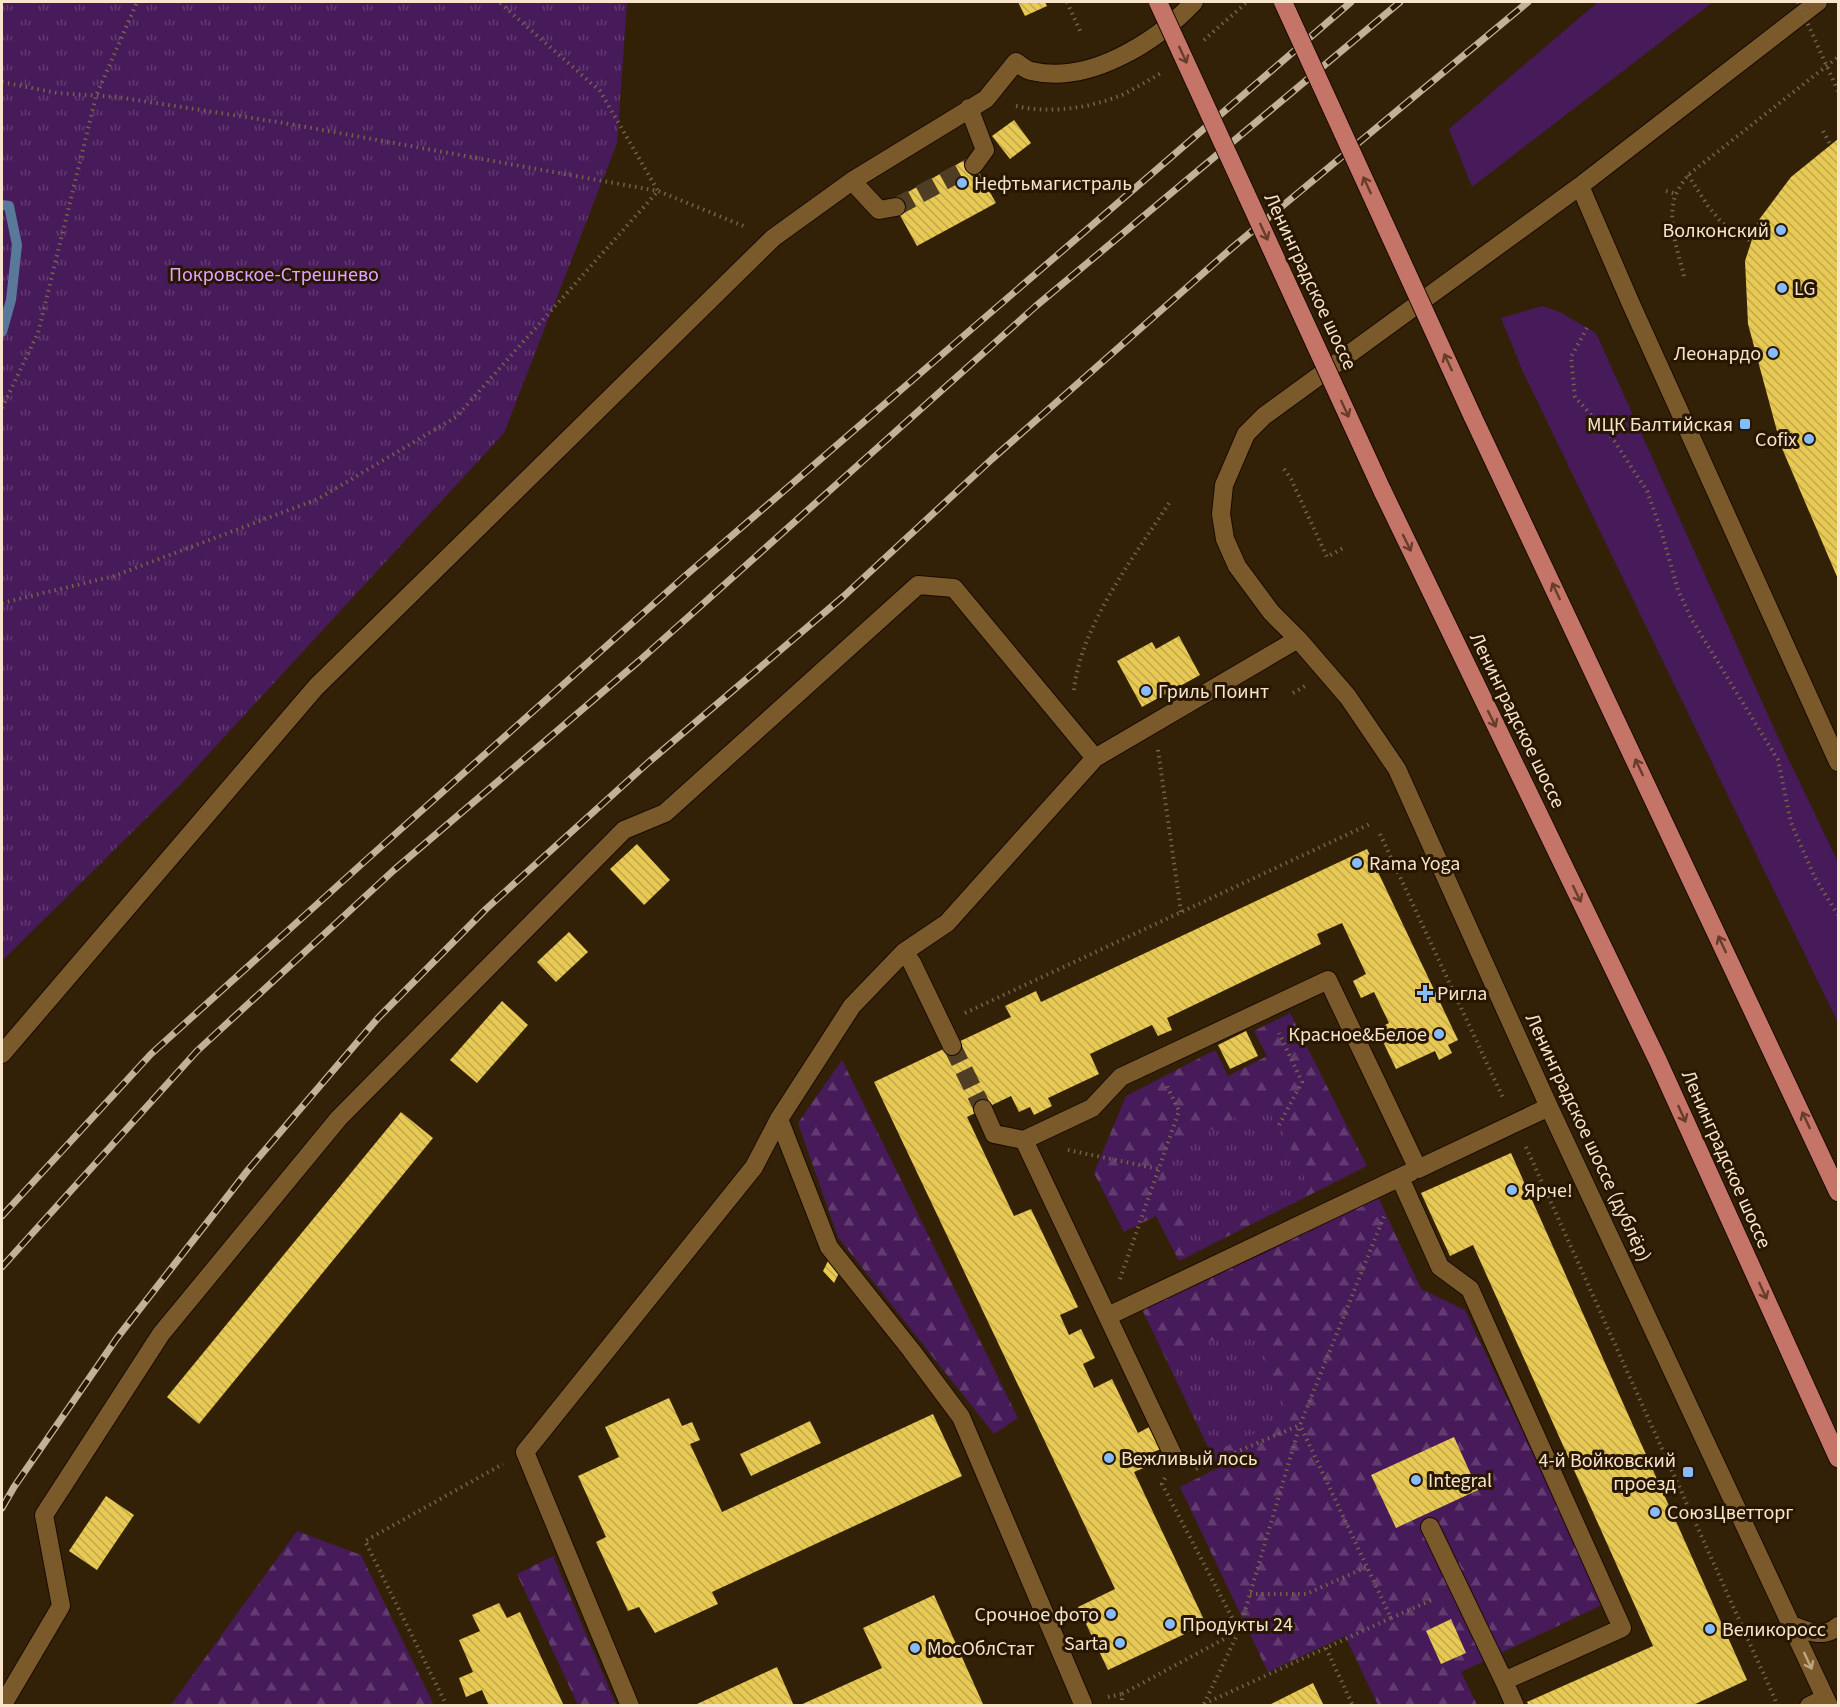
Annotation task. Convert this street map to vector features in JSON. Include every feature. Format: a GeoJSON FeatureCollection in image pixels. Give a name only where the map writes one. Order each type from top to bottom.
{"type":"FeatureCollection","features":[{"type":"Feature","properties":{"kind":"main road","name":"Ленинградское шоссе"},"geometry":{"type":"LineString","coordinates":[[1158,2],[1382,490],[1658,1061],[1839,1458]]}},
{"type":"Feature","properties":{"kind":"main road"},"geometry":{"type":"LineString","coordinates":[[1283,2],[1472,415],[1839,1192]]}},
{"type":"Feature","properties":{"kind":"street"},"geometry":{"type":"LineString","coordinates":[[2,1054],[316,687],[773,238],[852,182],[986,99],[1016,62],[1030,71],[1065,74],[1099,66],[1138,48],[1169,25],[1194,2]]}},
{"type":"Feature","properties":{"kind":"street","name":"Ленинградское шоссе (дублёр)"},"geometry":{"type":"LineString","coordinates":[[1818,2],[1580,186],[1263,416],[1246,434],[1224,485],[1221,514],[1225,539],[1237,566],[1271,612],[1298,639],[1348,697],[1397,769],[1549,1107],[1790,1624],[1821,1703]]}},
{"type":"Feature","properties":{"kind":"street"},"geometry":{"type":"LineString","coordinates":[[969,108],[985,150],[974,165]]}},
{"type":"Feature","properties":{"kind":"street"},"geometry":{"type":"LineString","coordinates":[[852,182],[879,210],[896,207]]}},
{"type":"Feature","properties":{"kind":"street"},"geometry":{"type":"LineString","coordinates":[[1580,186],[1631,304],[1839,762]]}},
{"type":"Feature","properties":{"kind":"street"},"geometry":{"type":"LineString","coordinates":[[2,1706],[61,1606],[44,1515],[161,1334],[339,1118],[624,830],[665,813],[918,585],[954,588],[1095,758]]}},
{"type":"Feature","properties":{"kind":"street"},"geometry":{"type":"LineString","coordinates":[[630,1706],[525,1452],[754,1167],[779,1119],[852,1006],[904,952],[947,923],[1095,758],[1298,639]]}},
{"type":"Feature","properties":{"kind":"street"},"geometry":{"type":"LineString","coordinates":[[904,952],[912,963],[952,1046]]}},
{"type":"Feature","properties":{"kind":"street"},"geometry":{"type":"LineString","coordinates":[[983,1109],[994,1134],[1024,1140],[1092,1108],[1121,1077],[1328,980],[1418,1169]]}},
{"type":"Feature","properties":{"kind":"street"},"geometry":{"type":"LineString","coordinates":[[1108,1316],[1549,1107]]}},
{"type":"Feature","properties":{"kind":"street"},"geometry":{"type":"LineString","coordinates":[[779,1119],[829,1247],[961,1417],[1084,1705]]}},
{"type":"Feature","properties":{"kind":"street"},"geometry":{"type":"LineString","coordinates":[[1024,1140],[1173,1455]]}},
{"type":"Feature","properties":{"kind":"street"},"geometry":{"type":"LineString","coordinates":[[1817,1145],[1839,1168]]}},
{"type":"Feature","properties":{"kind":"street"},"geometry":{"type":"LineString","coordinates":[[1400,1178],[1440,1267],[1470,1289],[1622,1628],[1504,1681]]}},
{"type":"Feature","properties":{"kind":"street"},"geometry":{"type":"LineString","coordinates":[[1430,1527],[1515,1706]]}},
{"type":"Feature","properties":{"kind":"street"},"geometry":{"type":"LineString","coordinates":[[1790,1624],[1805,1631],[1819,1633],[1834,1630],[1839,1626]]}},
{"type":"Feature","properties":{"kind":"path"},"geometry":{"type":"LineString","coordinates":[[2,408],[38,333],[96,96],[137,2]]}},
{"type":"Feature","properties":{"kind":"path"},"geometry":{"type":"LineString","coordinates":[[499,2],[600,91],[658,191]]}},
{"type":"Feature","properties":{"kind":"path"},"geometry":{"type":"LineString","coordinates":[[1067,2],[1080,31]]}},
{"type":"Feature","properties":{"kind":"path"},"geometry":{"type":"LineString","coordinates":[[1798,2],[1839,91]]}},
{"type":"Feature","properties":{"kind":"path"},"geometry":{"type":"LineString","coordinates":[[1684,276],[1675,243],[1673,219],[1674,200],[1688,175],[1839,57]]}},
{"type":"Feature","properties":{"kind":"path"},"geometry":{"type":"LineString","coordinates":[[2,82],[57,93],[117,98],[284,123],[658,191],[773,238]]}},
{"type":"Feature","properties":{"kind":"path"},"geometry":{"type":"LineString","coordinates":[[1823,131],[1831,146]]}},
{"type":"Feature","properties":{"kind":"path"},"geometry":{"type":"LineString","coordinates":[[1688,175],[1722,223],[1752,242]]}},
{"type":"Feature","properties":{"kind":"path"},"geometry":{"type":"LineString","coordinates":[[2,603],[114,576],[318,499],[456,417],[658,191]]}},
{"type":"Feature","properties":{"kind":"path"},"geometry":{"type":"LineString","coordinates":[[1666,191],[1677,194]]}},
{"type":"Feature","properties":{"kind":"path"},"geometry":{"type":"LineString","coordinates":[[1587,328],[1571,357],[1575,397],[1613,439],[1647,491],[1678,590],[1692,620],[1778,760],[1791,823],[1815,878],[1839,915]]}},
{"type":"Feature","properties":{"kind":"path"},"geometry":{"type":"LineString","coordinates":[[1284,469],[1291,479],[1327,557],[1343,548]]}},
{"type":"Feature","properties":{"kind":"path"},"geometry":{"type":"LineString","coordinates":[[1070,728],[1076,678],[1092,627],[1169,503]]}},
{"type":"Feature","properties":{"kind":"path"},"geometry":{"type":"LineString","coordinates":[[1156,741],[1181,912]]}},
{"type":"Feature","properties":{"kind":"path"},"geometry":{"type":"LineString","coordinates":[[942,1024],[1372,823]]}},
{"type":"Feature","properties":{"kind":"path"},"geometry":{"type":"LineString","coordinates":[[1380,834],[1515,1123],[1778,1706]]}},
{"type":"Feature","properties":{"kind":"path"},"geometry":{"type":"LineString","coordinates":[[1268,1008],[1302,1082],[1279,1125]]}},
{"type":"Feature","properties":{"kind":"path"},"geometry":{"type":"LineString","coordinates":[[1108,1316],[1179,1111],[1155,1061]]}},
{"type":"Feature","properties":{"kind":"path"},"geometry":{"type":"LineString","coordinates":[[1024,1140],[1159,1168]]}},
{"type":"Feature","properties":{"kind":"path"},"geometry":{"type":"LineString","coordinates":[[1203,1705],[1239,1630],[1300,1425],[1400,1178]]}},
{"type":"Feature","properties":{"kind":"path"},"geometry":{"type":"LineString","coordinates":[[1194,1470],[1300,1425]]}},
{"type":"Feature","properties":{"kind":"path"},"geometry":{"type":"LineString","coordinates":[[1300,1425],[1391,1618]]}},
{"type":"Feature","properties":{"kind":"path"},"geometry":{"type":"LineString","coordinates":[[447,1706],[365,1541],[525,1452]]}},
{"type":"Feature","properties":{"kind":"path"},"geometry":{"type":"LineString","coordinates":[[1173,1455],[1162,1484],[1239,1630]]}},
{"type":"Feature","properties":{"kind":"path"},"geometry":{"type":"LineString","coordinates":[[1162,1484],[1173,1479]]}},
{"type":"Feature","properties":{"kind":"path"},"geometry":{"type":"LineString","coordinates":[[1250,1594],[1306,1594],[1367,1567]]}},
{"type":"Feature","properties":{"kind":"path"},"geometry":{"type":"LineString","coordinates":[[1203,1705],[1460,1588]]}},
{"type":"Feature","properties":{"kind":"path"},"geometry":{"type":"LineString","coordinates":[[1122,1706],[1122,1694],[1239,1630]]}},
{"type":"Feature","properties":{"kind":"path"},"geometry":{"type":"LineString","coordinates":[[1326,1648],[1353,1706]]}},
{"type":"Feature","properties":{"kind":"green space","name":"Покровское-Стрешнево"},"geometry":{"type":"Polygon","coordinates":[[[2,2],[627,2],[617,143],[504,433],[182,783],[2,961],[2,2]]]}},
{"type":"Feature","properties":{"kind":"green space"},"geometry":{"type":"Polygon","coordinates":[[[1598,2],[1713,2],[1472,187],[1449,129],[1598,2]]]}},
{"type":"Feature","properties":{"kind":"green space"},"geometry":{"type":"Polygon","coordinates":[[[1542,306],[1560,312],[1596,333],[1778,737],[1838,862],[1838,1023],[1523,372],[1501,318],[1542,306]]]}},
{"type":"Feature","properties":{"kind":"green space"},"geometry":{"type":"Polygon","coordinates":[[[1290,1013],[1367,1166],[1179,1261],[1156,1216],[1124,1232],[1094,1173],[1126,1096],[1215,1050],[1228,1076],[1267,1056],[1254,1031],[1290,1013]]]}},
{"type":"Feature","properties":{"kind":"green space"},"geometry":{"type":"Polygon","coordinates":[[[842,1060],[1018,1418],[994,1434],[838,1237],[798,1123],[842,1060]]]}},
{"type":"Feature","properties":{"kind":"green space"},"geometry":{"type":"Polygon","coordinates":[[[1268,1102],[1310,1189],[1193,1244],[1164,1184],[1177,1146],[1268,1102]]]}},
{"type":"Feature","properties":{"kind":"green space"},"geometry":{"type":"Polygon","coordinates":[[[1377,1195],[1421,1289],[1465,1310],[1604,1604],[1461,1672],[1477,1705],[1378,1705],[1345,1636],[1268,1672],[1180,1487],[1218,1468],[1141,1307],[1377,1195]]]}},
{"type":"Feature","properties":{"kind":"green space"},"geometry":{"type":"Polygon","coordinates":[[[1252,1324],[1290,1418],[1211,1453],[1168,1359],[1252,1324]]]}},
{"type":"Feature","properties":{"kind":"green space"},"geometry":{"type":"Polygon","coordinates":[[[297,1531],[361,1555],[434,1705],[171,1705],[297,1531]]]}},
{"type":"Feature","properties":{"kind":"green space"},"geometry":{"type":"Polygon","coordinates":[[[553,1556],[616,1705],[578,1705],[517,1574],[553,1556]]]}},
{"type":"Feature","properties":{"kind":"building"},"geometry":{"type":"Polygon","coordinates":[[[1018,2],[1045,2],[1047,6],[1025,16],[1018,2]]]}},
{"type":"Feature","properties":{"kind":"building"},"geometry":{"type":"Polygon","coordinates":[[[1014,120],[1031,143],[1010,159],[992,136],[1014,120]]]}},
{"type":"Feature","properties":{"kind":"building"},"geometry":{"type":"Polygon","coordinates":[[[1838,139],[1838,579],[1781,446],[1748,324],[1745,261],[1758,221],[1791,177],[1838,139]]]}},
{"type":"Feature","properties":{"kind":"building"},"geometry":{"type":"Polygon","coordinates":[[[970,157],[996,203],[917,246],[892,201],[970,157]]]}},
{"type":"Feature","properties":{"kind":"building"},"geometry":{"type":"Polygon","coordinates":[[[1179,636],[1200,675],[1142,707],[1117,661],[1152,642],[1156,649],[1179,636]]]}},
{"type":"Feature","properties":{"kind":"building"},"geometry":{"type":"Polygon","coordinates":[[[637,844],[670,880],[644,905],[610,869],[637,844]]]}},
{"type":"Feature","properties":{"kind":"building"},"geometry":{"type":"Polygon","coordinates":[[[1367,849],[1458,1040],[1448,1045],[1452,1053],[1439,1060],[1435,1051],[1396,1069],[1377,1029],[1389,1023],[1374,992],[1361,998],[1353,981],[1366,974],[1342,923],[1317,934],[1321,944],[1167,1018],[1172,1030],[1158,1036],[1152,1025],[1090,1054],[1099,1074],[1048,1098],[1052,1106],[1034,1115],[1030,1107],[1019,1112],[1011,1096],[967,1117],[1014,1216],[1031,1209],[1078,1307],[1060,1315],[1069,1335],[1081,1329],[1095,1358],[1083,1364],[1094,1388],[1112,1379],[1138,1433],[1151,1426],[1161,1449],[1148,1454],[1153,1464],[1134,1472],[1206,1624],[1108,1670],[1078,1607],[1115,1589],[874,1082],[1011,1017],[1005,1006],[1036,991],[1041,1002],[1367,849]]]}},
{"type":"Feature","properties":{"kind":"building"},"geometry":{"type":"Polygon","coordinates":[[[569,932],[588,952],[556,982],[537,962],[569,932]]]}},
{"type":"Feature","properties":{"kind":"building"},"geometry":{"type":"Polygon","coordinates":[[[502,1001],[528,1025],[477,1083],[450,1060],[502,1001]]]}},
{"type":"Feature","properties":{"kind":"building"},"geometry":{"type":"Polygon","coordinates":[[[1246,1031],[1258,1056],[1230,1069],[1218,1045],[1246,1031]]]}},
{"type":"Feature","properties":{"kind":"building"},"geometry":{"type":"Polygon","coordinates":[[[401,1112],[433,1138],[199,1424],[167,1397],[401,1112]]]}},
{"type":"Feature","properties":{"kind":"building"},"geometry":{"type":"Polygon","coordinates":[[[1511,1153],[1747,1680],[1691,1706],[1529,1706],[1527,1702],[1653,1646],[1473,1245],[1450,1256],[1421,1193],[1511,1153]]]}},
{"type":"Feature","properties":{"kind":"building"},"geometry":{"type":"Polygon","coordinates":[[[829,1259],[841,1269],[834,1283],[823,1271],[829,1259]]]}},
{"type":"Feature","properties":{"kind":"building"},"geometry":{"type":"Polygon","coordinates":[[[669,1398],[682,1426],[692,1422],[700,1440],[690,1444],[722,1512],[933,1414],[962,1476],[712,1592],[718,1604],[655,1633],[639,1607],[628,1611],[596,1542],[606,1537],[578,1476],[619,1457],[605,1427],[669,1398]]]}},
{"type":"Feature","properties":{"kind":"building"},"geometry":{"type":"Polygon","coordinates":[[[810,1421],[821,1443],[751,1476],[740,1454],[810,1421]]]}},
{"type":"Feature","properties":{"kind":"building"},"geometry":{"type":"Polygon","coordinates":[[[1454,1437],[1478,1490],[1396,1528],[1371,1475],[1454,1437]]]}},
{"type":"Feature","properties":{"kind":"building"},"geometry":{"type":"Polygon","coordinates":[[[106,1496],[134,1515],[97,1570],[69,1551],[106,1496]]]}},
{"type":"Feature","properties":{"kind":"building","name":"МосОблСтат"},"geometry":{"type":"Polygon","coordinates":[[[934,1595],[983,1704],[979,1706],[798,1706],[882,1668],[863,1628],[934,1595]]]}},
{"type":"Feature","properties":{"kind":"building"},"geometry":{"type":"Polygon","coordinates":[[[499,1603],[507,1618],[520,1612],[564,1706],[489,1706],[482,1690],[466,1697],[459,1678],[473,1672],[459,1640],[480,1631],[472,1615],[499,1603]]]}},
{"type":"Feature","properties":{"kind":"building"},"geometry":{"type":"Polygon","coordinates":[[[1451,1619],[1466,1653],[1441,1664],[1426,1631],[1451,1619]]]}},
{"type":"Feature","properties":{"kind":"building"},"geometry":{"type":"Polygon","coordinates":[[[777,1667],[794,1706],[698,1706],[697,1704],[777,1667]]]}},
{"type":"Feature","properties":{"kind":"building"},"geometry":{"type":"Polygon","coordinates":[[[1313,1683],[1324,1706],[1267,1706],[1313,1683]]]}},
{"type":"Feature","properties":{"kind":"waterway"},"geometry":{"type":"LineString","coordinates":[[2,205],[9,206],[17,245],[11,300],[2,332]]}},
{"type":"Feature","properties":{"kind":"tunnel"},"geometry":{"type":"LineString","coordinates":[[896,207],[974,165]]}},
{"type":"Feature","properties":{"kind":"tunnel"},"geometry":{"type":"LineString","coordinates":[[952,1046],[983,1109]]}},
{"type":"Feature","properties":{"kind":"railway"},"geometry":{"type":"LineString","coordinates":[[2,1216],[151,1054],[365,861],[685,576],[1351,2]]}},
{"type":"Feature","properties":{"kind":"railway"},"geometry":{"type":"LineString","coordinates":[[2,1267],[197,1051],[394,870],[639,661],[1036,306],[1400,2]]}},
{"type":"Feature","properties":{"kind":"railway"},"geometry":{"type":"LineString","coordinates":[[2,1508],[14,1487],[117,1338],[248,1170],[378,1018],[486,909],[650,761],[844,596],[992,459],[1233,247],[1528,2]]}},
{"type":"Feature","properties":{"kind":"place","name":"Нефтьмагистраль"},"geometry":{"type":"Point","coordinates":[962,183]}},
{"type":"Feature","properties":{"kind":"place","name":"Волконский"},"geometry":{"type":"Point","coordinates":[1781,230]}},
{"type":"Feature","properties":{"kind":"place","name":"LG"},"geometry":{"type":"Point","coordinates":[1782,288]}},
{"type":"Feature","properties":{"kind":"place","name":"Леонардо"},"geometry":{"type":"Point","coordinates":[1773,353]}},
{"type":"Feature","properties":{"kind":"place","name":"МЦК Балтийская"},"geometry":{"type":"Point","coordinates":[1745,424]}},
{"type":"Feature","properties":{"kind":"place","name":"Cofix"},"geometry":{"type":"Point","coordinates":[1809,439]}},
{"type":"Feature","properties":{"kind":"place","name":"Гриль Поинт"},"geometry":{"type":"Point","coordinates":[1146,691]}},
{"type":"Feature","properties":{"kind":"place","name":"Rama Yoga"},"geometry":{"type":"Point","coordinates":[1357,863]}},
{"type":"Feature","properties":{"kind":"place","name":"Ригла"},"geometry":{"type":"Point","coordinates":[1425,993]}},
{"type":"Feature","properties":{"kind":"place","name":"Красное&Белое"},"geometry":{"type":"Point","coordinates":[1439,1034]}},
{"type":"Feature","properties":{"kind":"place","name":"Ярче!"},"geometry":{"type":"Point","coordinates":[1512,1190]}},
{"type":"Feature","properties":{"kind":"place","name":"Вежливый лось"},"geometry":{"type":"Point","coordinates":[1109,1458]}},
{"type":"Feature","properties":{"kind":"place","name":"4-й Войковский проезд"},"geometry":{"type":"Point","coordinates":[1688,1472]}},
{"type":"Feature","properties":{"kind":"place","name":"Integral"},"geometry":{"type":"Point","coordinates":[1416,1480]}},
{"type":"Feature","properties":{"kind":"place","name":"СоюзЦветторг"},"geometry":{"type":"Point","coordinates":[1655,1512]}},
{"type":"Feature","properties":{"kind":"place","name":"Срочное фото"},"geometry":{"type":"Point","coordinates":[1111,1614]}},
{"type":"Feature","properties":{"kind":"place","name":"Продукты 24"},"geometry":{"type":"Point","coordinates":[1170,1624]}},
{"type":"Feature","properties":{"kind":"place","name":"Великоросс"},"geometry":{"type":"Point","coordinates":[1710,1629]}},
{"type":"Feature","properties":{"kind":"place","name":"Sarta"},"geometry":{"type":"Point","coordinates":[1120,1643]}},
{"type":"Feature","properties":{"kind":"place","name":"МосОблСтат"},"geometry":{"type":"Point","coordinates":[915,1648]}}]}
